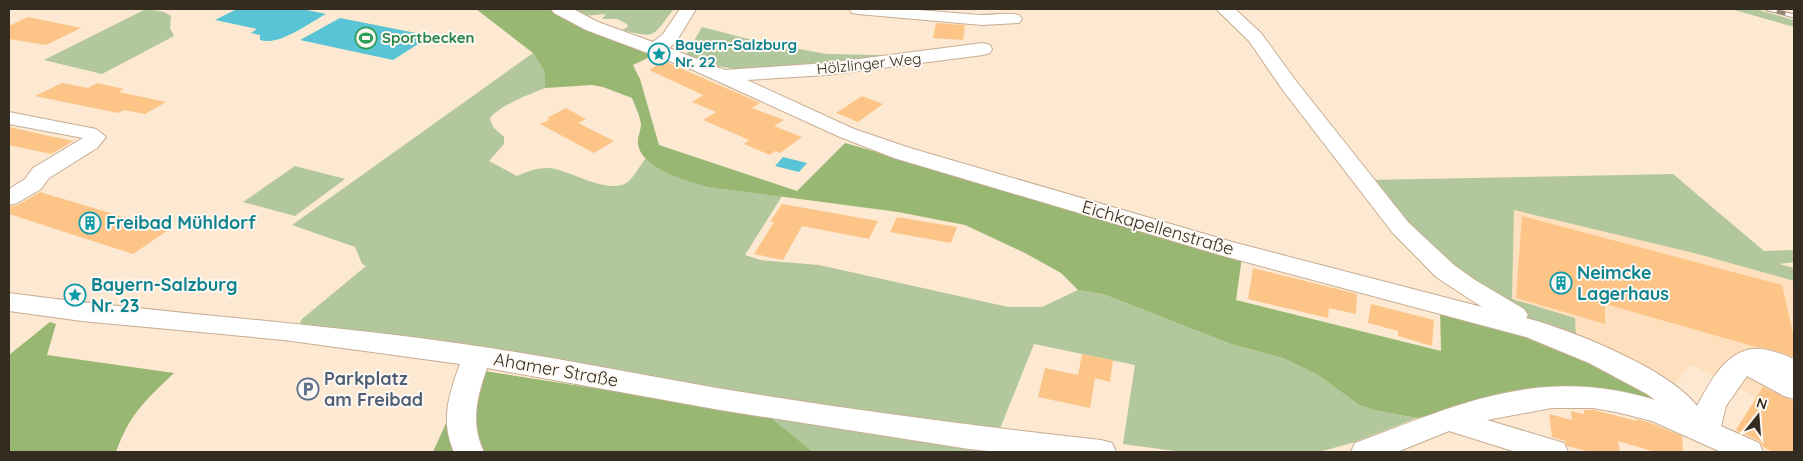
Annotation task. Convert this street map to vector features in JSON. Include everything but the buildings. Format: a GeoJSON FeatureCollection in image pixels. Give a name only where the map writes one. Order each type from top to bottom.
{"type":"FeatureCollection","features":[{"type":"Feature","properties":{"kind":"street","name":"Eichkapellenstraße"},"geometry":{"type":"LineString","coordinates":[[560,9],[592,26],[724,76],[847,133],[902,153],[1230,249],[1534,330],[1600,356],[1657,386],[1679,404],[1701,429],[1748,452]]}},
{"type":"Feature","properties":{"kind":"street"},"geometry":{"type":"LineString","coordinates":[[656,49],[670,38],[688,9]]}},
{"type":"Feature","properties":{"kind":"street"},"geometry":{"type":"LineString","coordinates":[[858,9],[982,20],[1013,19]]}},
{"type":"Feature","properties":{"kind":"street"},"geometry":{"type":"LineString","coordinates":[[1225,9],[1255,37],[1289,85],[1400,227],[1445,271],[1518,317],[1534,330]]}},
{"type":"Feature","properties":{"kind":"street","name":"Hölzlinger Weg"},"geometry":{"type":"LineString","coordinates":[[724,76],[827,70],[983,49]]}},
{"type":"Feature","properties":{"kind":"street"},"geometry":{"type":"LineString","coordinates":[[9,118],[89,133],[96,137],[90,144],[41,173],[33,184],[9,198]]}},
{"type":"Feature","properties":{"kind":"street","name":"Ahamer Straße"},"geometry":{"type":"LineString","coordinates":[[9,302],[82,312],[284,331],[476,356],[720,398],[969,437],[1101,452]]}},
{"type":"Feature","properties":{"kind":"street"},"geometry":{"type":"LineString","coordinates":[[469,452],[463,442],[460,424],[461,404],[476,356]]}},
{"type":"Feature","properties":{"kind":"street"},"geometry":{"type":"LineString","coordinates":[[1366,452],[1431,426],[1490,408],[1544,398],[1568,396],[1618,402],[1658,412],[1701,429],[1714,399],[1742,363],[1750,358],[1761,359],[1794,369]]}},
{"type":"Feature","properties":{"kind":"street"},"geometry":{"type":"LineString","coordinates":[[1742,363],[1794,388]]}},
{"type":"Feature","properties":{"kind":"street"},"geometry":{"type":"LineString","coordinates":[[1451,420],[1553,452]]}},
{"type":"Feature","properties":{"kind":"shaded area"},"geometry":{"type":"Polygon","coordinates":[[[1476,186],[1794,268],[1794,452],[1773,452],[1734,432],[1756,397],[1691,365],[1672,388],[1481,292],[1476,186]]]}},
{"type":"Feature","properties":{"kind":"green space"},"geometry":{"type":"Polygon","coordinates":[[[146,9],[164,12],[171,16],[170,28],[174,36],[102,74],[44,60],[146,9]]]}},
{"type":"Feature","properties":{"kind":"green space"},"geometry":{"type":"Polygon","coordinates":[[[476,9],[550,9],[578,25],[656,54],[633,65],[640,79],[659,145],[797,191],[845,143],[1242,257],[1236,300],[1441,351],[1440,308],[1495,322],[1636,382],[1659,403],[1537,389],[1417,418],[1374,410],[1359,405],[1318,375],[1283,358],[1231,344],[1103,294],[1078,290],[1061,273],[1025,253],[965,225],[898,212],[708,187],[667,173],[656,167],[641,153],[638,141],[641,124],[632,98],[592,85],[545,88],[545,72],[533,53],[476,9]]]}},
{"type":"Feature","properties":{"kind":"green space"},"geometry":{"type":"Polygon","coordinates":[[[569,9],[674,9],[657,30],[653,33],[642,34],[622,30],[628,27],[627,24],[617,19],[602,19],[606,14],[582,16],[569,9]]]}},
{"type":"Feature","properties":{"kind":"green space"},"geometry":{"type":"Polygon","coordinates":[[[1731,9],[1755,9],[1794,20],[1794,27],[1731,9]]]}},
{"type":"Feature","properties":{"kind":"green space"},"geometry":{"type":"Polygon","coordinates":[[[702,27],[760,42],[827,54],[925,56],[739,70],[707,64],[686,55],[702,27]]]}},
{"type":"Feature","properties":{"kind":"green space"},"geometry":{"type":"Polygon","coordinates":[[[533,53],[545,72],[545,88],[507,105],[490,119],[493,127],[504,137],[504,144],[489,161],[517,176],[535,169],[547,168],[600,184],[621,185],[631,179],[645,159],[678,177],[695,182],[727,189],[782,196],[745,255],[760,260],[819,265],[1008,307],[1042,307],[1078,290],[1103,294],[1231,344],[1283,358],[1318,375],[1359,405],[1374,410],[1417,418],[1355,442],[1319,452],[1182,452],[1123,444],[1135,365],[1034,344],[999,431],[303,326],[300,323],[302,319],[366,266],[362,264],[355,247],[292,225],[533,53]]]}},
{"type":"Feature","properties":{"kind":"green space"},"geometry":{"type":"Polygon","coordinates":[[[295,166],[345,179],[295,216],[243,202],[295,166]]]}},
{"type":"Feature","properties":{"kind":"green space"},"geometry":{"type":"Polygon","coordinates":[[[1673,174],[1764,251],[1794,250],[1794,262],[1779,264],[1794,268],[1794,281],[1694,253],[1514,210],[1512,299],[1575,318],[1576,340],[1525,317],[1446,267],[1367,180],[1673,174]]]}},
{"type":"Feature","properties":{"kind":"green space"},"geometry":{"type":"Polygon","coordinates":[[[50,322],[56,324],[47,355],[174,373],[139,408],[127,427],[116,452],[9,452],[9,355],[50,322]]]}},
{"type":"Feature","properties":{"kind":"green space"},"geometry":{"type":"Polygon","coordinates":[[[465,368],[767,415],[813,452],[433,452],[451,412],[465,368]]]}},
{"type":"Feature","properties":{"kind":"green space"},"geometry":{"type":"Polygon","coordinates":[[[767,416],[1021,452],[813,452],[767,416]]]}},
{"type":"Feature","properties":{"kind":"water"},"geometry":{"type":"Polygon","coordinates":[[[237,9],[302,9],[326,14],[285,37],[268,41],[260,40],[260,35],[251,33],[257,29],[215,20],[237,9]]]}},
{"type":"Feature","properties":{"kind":"water","name":"Sportbecken"},"geometry":{"type":"Polygon","coordinates":[[[340,18],[431,36],[393,60],[300,40],[340,18]]]}},
{"type":"Feature","properties":{"kind":"water"},"geometry":{"type":"Polygon","coordinates":[[[783,157],[807,163],[799,172],[775,166],[783,157]]]}},
{"type":"Feature","properties":{"kind":"railway"},"geometry":{"type":"LineString","coordinates":[[1768,9],[1794,16]]}},
{"type":"Feature","properties":{"kind":"place","name":"Sportbecken"},"geometry":{"type":"Point","coordinates":[366,38]}},
{"type":"Feature","properties":{"kind":"place","name":"Bayern-Salzburg Nr. 22"},"geometry":{"type":"Point","coordinates":[659,54]}},
{"type":"Feature","properties":{"kind":"place","name":"Freibad Mühldorf"},"geometry":{"type":"Point","coordinates":[90,223]}},
{"type":"Feature","properties":{"kind":"place","name":"Neimcke Lagerhaus"},"geometry":{"type":"Point","coordinates":[1561,283]}},
{"type":"Feature","properties":{"kind":"place","name":"Bayern-Salzburg Nr. 23"},"geometry":{"type":"Point","coordinates":[75,295]}},
{"type":"Feature","properties":{"kind":"place","name":"Parkplatz am Freibad"},"geometry":{"type":"Point","coordinates":[308,389]}}]}
